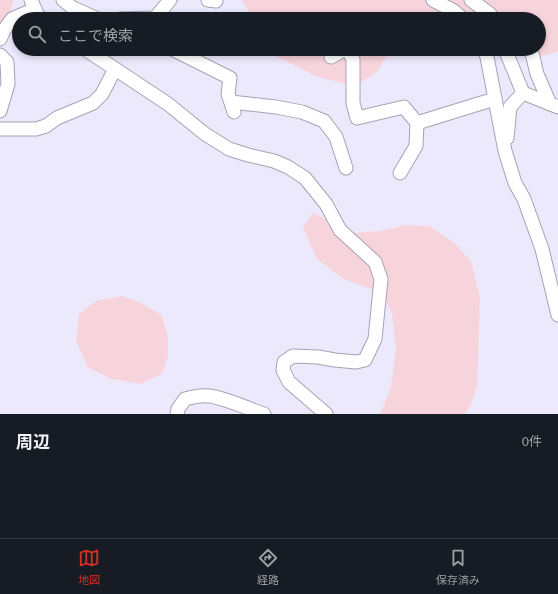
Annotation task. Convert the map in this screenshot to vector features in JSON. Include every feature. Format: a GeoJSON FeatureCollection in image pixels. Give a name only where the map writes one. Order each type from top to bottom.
{"type":"FeatureCollection","features":[{"type":"Feature","properties":{"kind":"street"},"geometry":{"type":"LineString","coordinates":[[63,0],[73,8],[82,12]]}},
{"type":"Feature","properties":{"kind":"street"},"geometry":{"type":"LineString","coordinates":[[160,12],[170,0]]}},
{"type":"Feature","properties":{"kind":"street"},"geometry":{"type":"LineString","coordinates":[[208,0],[216,0]]}},
{"type":"Feature","properties":{"kind":"street"},"geometry":{"type":"LineString","coordinates":[[433,0],[455,12]]}},
{"type":"Feature","properties":{"kind":"street"},"geometry":{"type":"LineString","coordinates":[[471,0],[487,12]]}},
{"type":"Feature","properties":{"kind":"street"},"geometry":{"type":"LineString","coordinates":[[1,31],[12,19]]}},
{"type":"Feature","properties":{"kind":"street"},"geometry":{"type":"LineString","coordinates":[[0,55],[7,62],[8,84],[0,111]]}},
{"type":"Feature","properties":{"kind":"street"},"geometry":{"type":"LineString","coordinates":[[96,56],[168,104],[205,134],[229,149],[274,161],[288,167],[305,178],[326,204],[340,230],[375,262],[382,279],[379,311],[375,340],[365,360],[356,362],[318,357],[293,356],[284,362],[283,370],[289,382],[326,414]]}},
{"type":"Feature","properties":{"kind":"street"},"geometry":{"type":"LineString","coordinates":[[0,114],[6,129],[36,129],[46,126],[57,118],[93,103],[102,94],[113,68],[107,56]]}},
{"type":"Feature","properties":{"kind":"street"},"geometry":{"type":"LineString","coordinates":[[186,56],[230,78],[228,94],[233,107],[276,107],[302,112],[324,121],[336,137],[346,168]]}},
{"type":"Feature","properties":{"kind":"street"},"geometry":{"type":"LineString","coordinates":[[351,56],[353,59],[353,103],[357,118],[404,107],[417,123],[416,146],[400,173]]}},
{"type":"Feature","properties":{"kind":"street"},"geometry":{"type":"LineString","coordinates":[[487,56],[505,152],[515,183],[524,199],[542,249],[558,315]]}},
{"type":"Feature","properties":{"kind":"street"},"geometry":{"type":"LineString","coordinates":[[508,56],[523,93],[554,105]]}},
{"type":"Feature","properties":{"kind":"street"},"geometry":{"type":"LineString","coordinates":[[533,56],[537,74],[554,105]]}},
{"type":"Feature","properties":{"kind":"street"},"geometry":{"type":"LineString","coordinates":[[505,152],[510,107],[523,93]]}},
{"type":"Feature","properties":{"kind":"street"},"geometry":{"type":"LineString","coordinates":[[417,123],[495,99]]}},
{"type":"Feature","properties":{"kind":"street"},"geometry":{"type":"LineString","coordinates":[[177,414],[178,409],[185,399],[209,396],[264,414]]}},
{"type":"Feature","properties":{"kind":"shaded area"},"geometry":{"type":"Polygon","coordinates":[[[0,0],[14,0],[0,43],[0,0]]]}},
{"type":"Feature","properties":{"kind":"shaded area"},"geometry":{"type":"Polygon","coordinates":[[[241,0],[558,0],[558,51],[546,55],[546,12],[249,12],[241,0]]]}},
{"type":"Feature","properties":{"kind":"shaded area"},"geometry":{"type":"Polygon","coordinates":[[[275,56],[387,56],[377,72],[355,86],[318,77],[275,56]]]}},
{"type":"Feature","properties":{"kind":"shaded area"},"geometry":{"type":"Polygon","coordinates":[[[313,213],[353,233],[381,231],[406,225],[429,226],[453,242],[471,261],[480,297],[477,386],[470,407],[464,414],[380,414],[391,387],[396,349],[392,314],[382,293],[344,279],[317,259],[303,227],[313,213]]]}},
{"type":"Feature","properties":{"kind":"shaded area"},"geometry":{"type":"Polygon","coordinates":[[[122,296],[141,303],[162,315],[168,338],[168,356],[162,374],[141,384],[112,379],[88,367],[76,341],[79,314],[96,301],[122,296]]]}}]}
